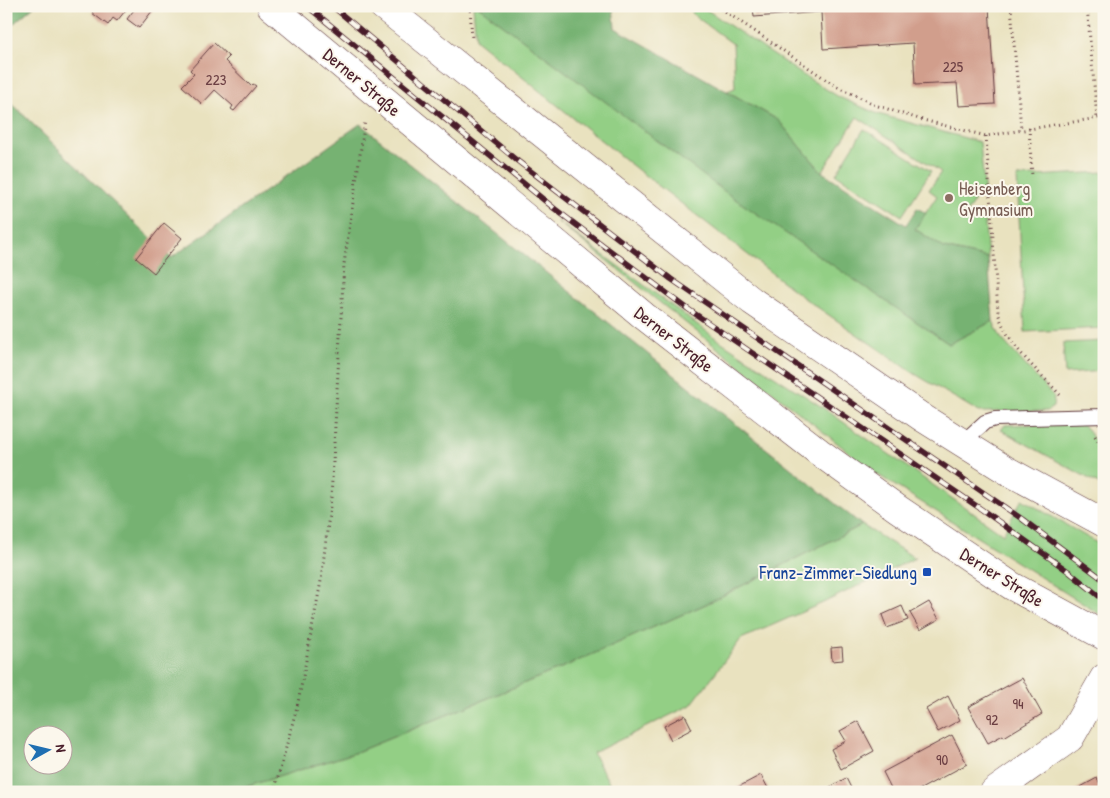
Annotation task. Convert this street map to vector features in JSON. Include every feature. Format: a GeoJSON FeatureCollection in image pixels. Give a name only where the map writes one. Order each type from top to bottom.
{"type":"FeatureCollection","features":[{"type":"Feature","properties":{"kind":"main road","name":"Derner Straße"},"geometry":{"type":"LineString","coordinates":[[271,6],[644,316],[819,452],[898,510],[1012,586],[1104,636]]}},
{"type":"Feature","properties":{"kind":"main road"},"geometry":{"type":"LineString","coordinates":[[383,6],[752,301],[922,418],[1006,470],[1104,524]]}},
{"type":"Feature","properties":{"kind":"main road"},"geometry":{"type":"LineString","coordinates":[[994,792],[1070,738],[1104,678]]}},
{"type":"Feature","properties":{"kind":"lane"},"geometry":{"type":"LineString","coordinates":[[962,443],[985,422],[995,419],[1104,416]]}},
{"type":"Feature","properties":{"kind":"path"},"geometry":{"type":"LineString","coordinates":[[470,6],[472,40]]}},
{"type":"Feature","properties":{"kind":"path"},"geometry":{"type":"LineString","coordinates":[[717,6],[836,86],[878,106],[986,136],[1104,117]]}},
{"type":"Feature","properties":{"kind":"path"},"geometry":{"type":"LineString","coordinates":[[1011,6],[1021,129]]}},
{"type":"Feature","properties":{"kind":"path"},"geometry":{"type":"LineString","coordinates":[[1088,6],[1097,118]]}},
{"type":"Feature","properties":{"kind":"path"},"geometry":{"type":"LineString","coordinates":[[274,792],[298,703],[321,581],[331,498],[344,264],[365,120]]}},
{"type":"Feature","properties":{"kind":"path"},"geometry":{"type":"LineString","coordinates":[[1029,128],[1032,176]]}},
{"type":"Feature","properties":{"kind":"path"},"geometry":{"type":"LineString","coordinates":[[986,136],[998,312],[1002,326],[1009,338],[1070,405],[1083,416]]}},
{"type":"Feature","properties":{"kind":"path"},"geometry":{"type":"LineString","coordinates":[[971,207],[990,205]]}},
{"type":"Feature","properties":{"kind":"green space"},"geometry":{"type":"Polygon","coordinates":[[[6,6],[34,6],[6,30],[6,6]]]}},
{"type":"Feature","properties":{"kind":"green space"},"geometry":{"type":"Polygon","coordinates":[[[473,6],[478,6],[949,344],[993,321],[1001,338],[1054,397],[1053,407],[1047,411],[979,412],[915,374],[804,298],[638,170],[476,40],[473,6]]]}},
{"type":"Feature","properties":{"kind":"green space"},"geometry":{"type":"Polygon","coordinates":[[[478,6],[613,6],[615,28],[778,120],[822,172],[906,225],[917,208],[926,213],[915,229],[944,248],[988,258],[993,321],[949,344],[732,197],[478,6]]]}},
{"type":"Feature","properties":{"kind":"green space"},"geometry":{"type":"Polygon","coordinates":[[[696,6],[701,6],[839,97],[878,114],[980,142],[985,197],[976,198],[966,214],[984,213],[988,258],[944,248],[915,229],[937,196],[929,190],[941,172],[857,117],[822,172],[778,120],[727,91],[735,88],[733,44],[691,13],[696,6]]]}},
{"type":"Feature","properties":{"kind":"green space"},"geometry":{"type":"Polygon","coordinates":[[[6,98],[171,258],[360,124],[862,525],[706,604],[559,669],[354,753],[229,792],[6,792],[6,98]]]}},
{"type":"Feature","properties":{"kind":"green space"},"geometry":{"type":"Polygon","coordinates":[[[864,129],[931,171],[902,216],[836,174],[864,129]]]}},
{"type":"Feature","properties":{"kind":"green space"},"geometry":{"type":"Polygon","coordinates":[[[1104,172],[1104,328],[1025,332],[1017,177],[1104,172]]]}},
{"type":"Feature","properties":{"kind":"green space"},"geometry":{"type":"Polygon","coordinates":[[[557,221],[717,339],[819,405],[1003,534],[1022,499],[1104,547],[1104,617],[875,473],[557,221]]]}},
{"type":"Feature","properties":{"kind":"green space"},"geometry":{"type":"Polygon","coordinates":[[[1104,341],[1104,371],[1065,374],[1063,343],[1104,341]]]}},
{"type":"Feature","properties":{"kind":"green space"},"geometry":{"type":"Polygon","coordinates":[[[1081,423],[1088,430],[1100,452],[1104,487],[1001,430],[1005,425],[1081,423]]]}},
{"type":"Feature","properties":{"kind":"green space"},"geometry":{"type":"Polygon","coordinates":[[[862,525],[915,558],[825,602],[741,639],[691,705],[593,753],[614,792],[229,792],[354,753],[559,669],[706,604],[862,525]]]}},
{"type":"Feature","properties":{"kind":"building"},"geometry":{"type":"Polygon","coordinates":[[[98,6],[129,6],[117,21],[113,18],[108,25],[92,13],[98,6]]]}},
{"type":"Feature","properties":{"kind":"building"},"geometry":{"type":"Polygon","coordinates":[[[137,6],[156,6],[139,28],[127,19],[137,6]]]}},
{"type":"Feature","properties":{"kind":"building"},"geometry":{"type":"Polygon","coordinates":[[[753,6],[989,6],[995,104],[959,106],[957,83],[915,85],[913,43],[823,49],[821,12],[754,17],[753,6]]]}},
{"type":"Feature","properties":{"kind":"building"},"geometry":{"type":"Polygon","coordinates":[[[214,43],[229,57],[225,61],[251,86],[253,84],[256,86],[234,111],[231,109],[233,106],[215,90],[202,104],[182,86],[194,74],[190,70],[214,43]]]}},
{"type":"Feature","properties":{"kind":"building"},"geometry":{"type":"Polygon","coordinates":[[[164,223],[182,238],[154,273],[136,258],[164,223]]]}},
{"type":"Feature","properties":{"kind":"building"},"geometry":{"type":"Polygon","coordinates":[[[929,602],[939,619],[920,630],[910,613],[929,602]]]}},
{"type":"Feature","properties":{"kind":"building"},"geometry":{"type":"Polygon","coordinates":[[[902,606],[908,620],[887,628],[882,615],[902,606]]]}},
{"type":"Feature","properties":{"kind":"building"},"geometry":{"type":"Polygon","coordinates":[[[842,647],[843,660],[832,661],[831,648],[842,647]]]}},
{"type":"Feature","properties":{"kind":"building"},"geometry":{"type":"Polygon","coordinates":[[[1022,678],[1042,714],[1004,737],[1003,735],[988,743],[968,707],[1022,678]]]}},
{"type":"Feature","properties":{"kind":"building"},"geometry":{"type":"Polygon","coordinates":[[[948,696],[960,720],[938,732],[926,709],[948,696]]]}},
{"type":"Feature","properties":{"kind":"building"},"geometry":{"type":"Polygon","coordinates":[[[685,715],[692,729],[671,740],[664,726],[685,715]]]}},
{"type":"Feature","properties":{"kind":"building"},"geometry":{"type":"Polygon","coordinates":[[[858,721],[874,751],[841,769],[831,749],[846,741],[840,731],[858,721]]]}},
{"type":"Feature","properties":{"kind":"building"},"geometry":{"type":"Polygon","coordinates":[[[952,735],[967,764],[915,792],[893,792],[883,772],[952,735]]]}},
{"type":"Feature","properties":{"kind":"building"},"geometry":{"type":"Polygon","coordinates":[[[761,775],[770,792],[729,792],[742,785],[761,775]]]}},
{"type":"Feature","properties":{"kind":"building"},"geometry":{"type":"Polygon","coordinates":[[[846,778],[853,792],[821,792],[846,778]]]}},
{"type":"Feature","properties":{"kind":"building"},"geometry":{"type":"Polygon","coordinates":[[[1097,778],[1104,792],[1072,792],[1086,784],[1097,778]]]}},
{"type":"Feature","properties":{"kind":"railway"},"geometry":{"type":"LineString","coordinates":[[307,6],[555,209],[688,309],[981,509],[1068,571],[1104,600]]}},
{"type":"Feature","properties":{"kind":"railway"},"geometry":{"type":"LineString","coordinates":[[332,6],[515,159],[671,279],[1022,519],[1104,580]]}},
{"type":"Feature","properties":{"kind":"place","name":"Heisenberg Gymnasium"},"geometry":{"type":"Point","coordinates":[949,198]}},
{"type":"Feature","properties":{"kind":"place","name":"Franz-Zimmer-Siedlung"},"geometry":{"type":"Point","coordinates":[927,572]}}]}
